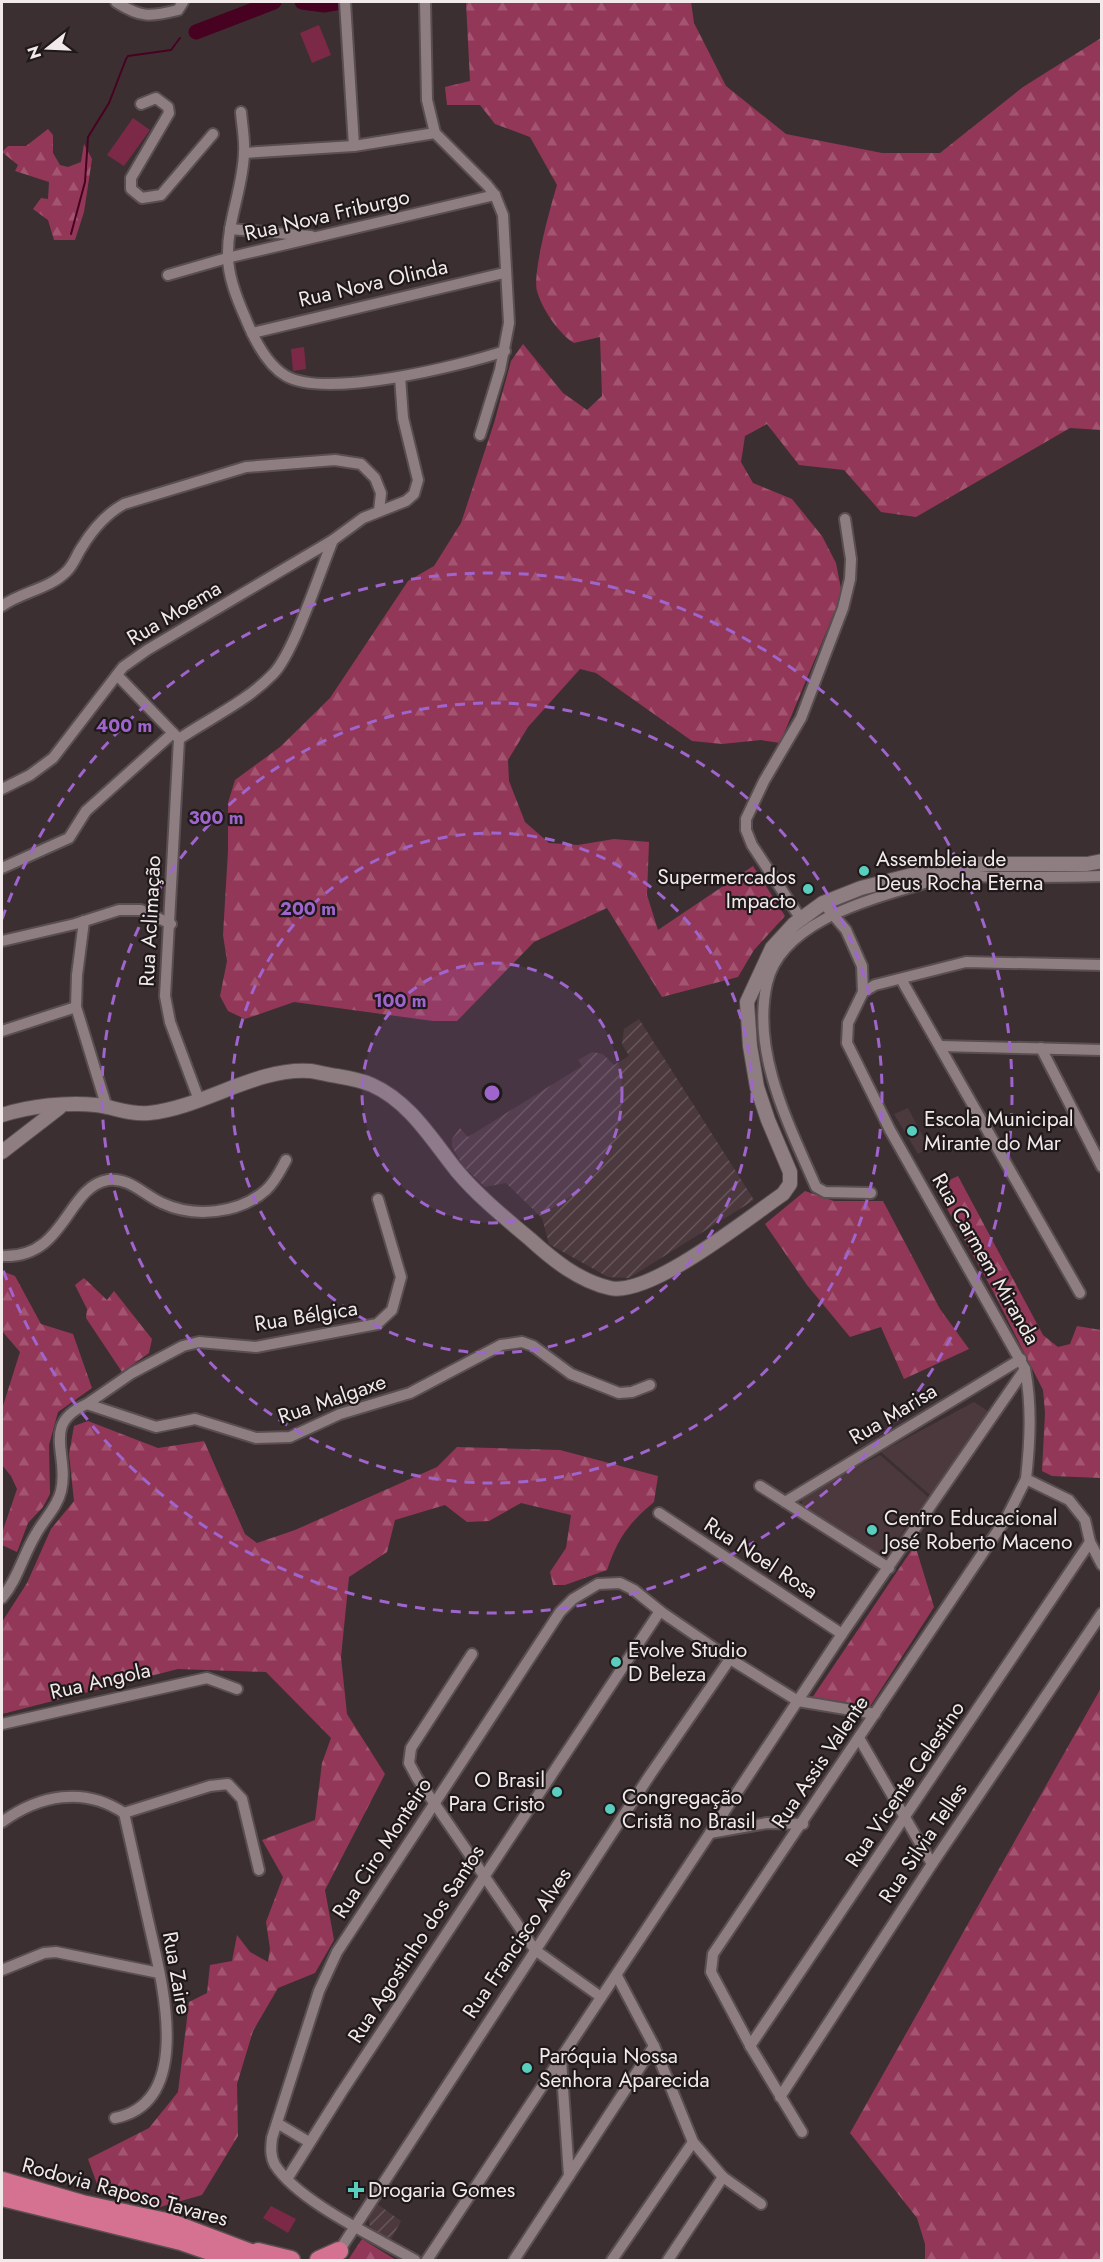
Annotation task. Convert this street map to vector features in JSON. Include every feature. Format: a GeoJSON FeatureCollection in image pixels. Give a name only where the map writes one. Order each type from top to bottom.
{"type":"FeatureCollection","features":[{"type":"Feature","properties":{"kind":"highway","name":"Rodovia Raposo Tavares"},"geometry":{"type":"LineString","coordinates":[[2,2181],[47,2201],[236,2260]]}},
{"type":"Feature","properties":{"kind":"highway","name":"Rodovia Raposo Tavares"},"geometry":{"type":"LineString","coordinates":[[2,2197],[47,2201],[171,2223],[269,2260]]}},
{"type":"Feature","properties":{"kind":"highway"},"geometry":{"type":"LineString","coordinates":[[220,2240],[291,2260]]}},
{"type":"Feature","properties":{"kind":"highway"},"geometry":{"type":"LineString","coordinates":[[319,2260],[339,2256]]}},
{"type":"Feature","properties":{"kind":"street"},"geometry":{"type":"LineString","coordinates":[[116,2],[133,12],[148,16],[178,10],[183,2]]}},
{"type":"Feature","properties":{"kind":"street"},"geometry":{"type":"LineString","coordinates":[[425,2],[428,100],[435,134],[495,195],[503,215],[508,323],[505,351],[480,435]]}},
{"type":"Feature","properties":{"kind":"street"},"geometry":{"type":"LineString","coordinates":[[345,4],[354,146]]}},
{"type":"Feature","properties":{"kind":"street"},"geometry":{"type":"LineString","coordinates":[[141,104],[156,98],[168,106],[169,113],[130,184],[135,194],[142,198],[161,195],[213,134]]}},
{"type":"Feature","properties":{"kind":"street"},"geometry":{"type":"LineString","coordinates":[[241,112],[244,153],[230,229],[228,258],[236,296],[252,333],[277,370],[295,381],[314,384],[400,377],[505,351]]}},
{"type":"Feature","properties":{"kind":"street"},"geometry":{"type":"LineString","coordinates":[[244,153],[354,146],[435,134]]}},
{"type":"Feature","properties":{"kind":"street","name":"Rua Nova Friburgo"},"geometry":{"type":"LineString","coordinates":[[168,275],[228,258],[495,195]]}},
{"type":"Feature","properties":{"kind":"street"},"geometry":{"type":"LineString","coordinates":[[230,229],[320,237]]}},
{"type":"Feature","properties":{"kind":"street","name":"Rua Nova Olinda"},"geometry":{"type":"LineString","coordinates":[[252,333],[504,273]]}},
{"type":"Feature","properties":{"kind":"street","name":"Rua Moema"},"geometry":{"type":"LineString","coordinates":[[2,789],[30,775],[53,758],[123,667],[159,642],[333,540],[363,518],[406,501],[414,494],[418,480],[403,418],[400,377]]}},
{"type":"Feature","properties":{"kind":"street"},"geometry":{"type":"LineString","coordinates":[[2,606],[18,595],[46,585],[69,570],[83,544],[112,511],[124,504],[246,467],[351,460],[361,464],[375,478],[381,493],[379,511]]}},
{"type":"Feature","properties":{"kind":"street"},"geometry":{"type":"LineString","coordinates":[[801,918],[752,845],[746,830],[746,819],[764,781],[801,718],[843,608],[851,569],[845,519]]}},
{"type":"Feature","properties":{"kind":"street"},"geometry":{"type":"LineString","coordinates":[[2,868],[69,838],[86,811],[99,798],[176,736],[239,702],[275,672],[297,628],[333,540]]}},
{"type":"Feature","properties":{"kind":"street"},"geometry":{"type":"LineString","coordinates":[[117,675],[176,736]]}},
{"type":"Feature","properties":{"kind":"street","name":"Rua Aclimação"},"geometry":{"type":"LineString","coordinates":[[176,736],[171,924],[165,996],[170,1022],[199,1100]]}},
{"type":"Feature","properties":{"kind":"street"},"geometry":{"type":"LineString","coordinates":[[871,1193],[825,1192],[816,1187],[783,1112],[765,1044],[764,1008],[768,981],[779,958],[828,909],[861,888],[955,864],[1087,864],[1101,861]]}},
{"type":"Feature","properties":{"kind":"street"},"geometry":{"type":"LineString","coordinates":[[2,1115],[63,1105],[107,1108],[135,1114],[152,1113],[184,1106],[287,1072],[311,1071],[371,1084],[406,1106],[463,1178],[547,1254],[582,1278],[612,1288],[635,1287],[661,1276],[694,1255],[783,1194],[790,1184],[790,1172],[757,1087],[750,1047],[747,1002],[772,948],[801,918],[960,875],[1101,876]]}},
{"type":"Feature","properties":{"kind":"street"},"geometry":{"type":"LineString","coordinates":[[828,909],[855,947],[862,966],[863,992],[875,985],[966,962],[1101,965]]}},
{"type":"Feature","properties":{"kind":"street"},"geometry":{"type":"LineString","coordinates":[[2,941],[119,910],[141,910],[171,924]]}},
{"type":"Feature","properties":{"kind":"street"},"geometry":{"type":"LineString","coordinates":[[84,921],[77,975],[76,1007],[107,1108]]}},
{"type":"Feature","properties":{"kind":"street"},"geometry":{"type":"LineString","coordinates":[[901,979],[1080,1293]]}},
{"type":"Feature","properties":{"kind":"street","name":"Rua Carmem Miranda"},"geometry":{"type":"LineString","coordinates":[[863,992],[848,1023],[847,1043],[890,1130],[1023,1364],[1029,1393],[1030,1442],[1026,1479]]}},
{"type":"Feature","properties":{"kind":"street"},"geometry":{"type":"LineString","coordinates":[[2,1031],[76,1007]]}},
{"type":"Feature","properties":{"kind":"street"},"geometry":{"type":"LineString","coordinates":[[750,1047],[765,1044]]}},
{"type":"Feature","properties":{"kind":"street"},"geometry":{"type":"LineString","coordinates":[[940,1046],[1101,1050]]}},
{"type":"Feature","properties":{"kind":"street"},"geometry":{"type":"LineString","coordinates":[[1041,1048],[1101,1167]]}},
{"type":"Feature","properties":{"kind":"street"},"geometry":{"type":"LineString","coordinates":[[2,1152],[63,1105]]}},
{"type":"Feature","properties":{"kind":"street"},"geometry":{"type":"LineString","coordinates":[[2,1256],[27,1253],[46,1242],[67,1219],[84,1194],[99,1182],[119,1180],[161,1203],[178,1209],[203,1213],[246,1203],[264,1192],[275,1180],[286,1160]]}},
{"type":"Feature","properties":{"kind":"street","name":"Rua Bélgica"},"geometry":{"type":"LineString","coordinates":[[87,1404],[132,1373],[183,1346],[199,1342],[256,1347],[377,1324],[392,1310],[401,1277],[378,1199]]}},
{"type":"Feature","properties":{"kind":"street","name":"Rua Malgaxe"},"geometry":{"type":"LineString","coordinates":[[87,1404],[156,1427],[195,1419],[256,1438],[290,1437],[340,1414],[410,1393],[501,1346],[522,1342],[533,1346],[571,1374],[619,1393],[632,1392],[650,1385]]}},
{"type":"Feature","properties":{"kind":"street"},"geometry":{"type":"LineString","coordinates":[[427,2260],[1023,1364]]}},
{"type":"Feature","properties":{"kind":"street","name":"Rua Marisa"},"geometry":{"type":"LineString","coordinates":[[785,1502],[1023,1364]]}},
{"type":"Feature","properties":{"kind":"street"},"geometry":{"type":"LineString","coordinates":[[2,1598],[16,1578],[37,1531],[56,1507],[62,1489],[61,1424],[71,1411],[87,1404]]}},
{"type":"Feature","properties":{"kind":"street"},"geometry":{"type":"LineString","coordinates":[[1026,1479],[1069,1500],[1084,1520],[1090,1542],[1101,1564]]}},
{"type":"Feature","properties":{"kind":"street","name":"Rua Assis Valente"},"geometry":{"type":"LineString","coordinates":[[802,2132],[750,2046],[711,1972],[710,1963],[713,1954],[803,1824],[1007,1516],[1026,1479]]}},
{"type":"Feature","properties":{"kind":"street"},"geometry":{"type":"LineString","coordinates":[[760,1486],[889,1568]]}},
{"type":"Feature","properties":{"kind":"street","name":"Rua Noel Rosa"},"geometry":{"type":"LineString","coordinates":[[659,1514],[842,1634]]}},
{"type":"Feature","properties":{"kind":"street","name":"Rua Vicente Celestino"},"geometry":{"type":"LineString","coordinates":[[750,2046],[905,1820],[1090,1542]]}},
{"type":"Feature","properties":{"kind":"street","name":"Rua Ciro Monteiro"},"geometry":{"type":"LineString","coordinates":[[415,2260],[300,2192],[274,2164],[271,2155],[277,2123],[319,1991],[337,1952],[560,1612],[573,1599],[598,1584],[620,1583],[634,1590],[660,1611],[730,1659],[798,1701]]}},
{"type":"Feature","properties":{"kind":"street","name":"Rua Agostinho dos Santos"},"geometry":{"type":"LineString","coordinates":[[287,2179],[483,1877],[660,1611]]}},
{"type":"Feature","properties":{"kind":"street","name":"Rua Silvia Telles"},"geometry":{"type":"LineString","coordinates":[[780,2097],[932,1864],[1101,1612]]}},
{"type":"Feature","properties":{"kind":"street"},"geometry":{"type":"LineString","coordinates":[[472,1654],[411,1748],[409,1763],[434,1805],[536,1950],[601,1997]]}},
{"type":"Feature","properties":{"kind":"street","name":"Rua Francisco Alves"},"geometry":{"type":"LineString","coordinates":[[339,2256],[355,2225],[730,1659]]}},
{"type":"Feature","properties":{"kind":"street","name":"Rua Angola"},"geometry":{"type":"LineString","coordinates":[[2,1724],[207,1678],[237,1689]]}},
{"type":"Feature","properties":{"kind":"street"},"geometry":{"type":"LineString","coordinates":[[798,1701],[875,1714]]}},
{"type":"Feature","properties":{"kind":"street"},"geometry":{"type":"LineString","coordinates":[[859,1738],[932,1864]]}},
{"type":"Feature","properties":{"kind":"street"},"geometry":{"type":"LineString","coordinates":[[2,1822],[26,1805],[66,1796],[84,1796],[108,1802],[124,1813],[201,1789],[228,1784],[242,1799],[259,1870]]}},
{"type":"Feature","properties":{"kind":"street","name":"Rua Zaire"},"geometry":{"type":"LineString","coordinates":[[115,2118],[129,2116],[151,2098],[166,2055],[167,2030],[159,1973],[124,1813]]}},
{"type":"Feature","properties":{"kind":"street"},"geometry":{"type":"LineString","coordinates":[[710,1833],[767,1823],[803,1824]]}},
{"type":"Feature","properties":{"kind":"street"},"geometry":{"type":"LineString","coordinates":[[2,1970],[44,1953],[56,1952],[159,1973]]}},
{"type":"Feature","properties":{"kind":"street"},"geometry":{"type":"LineString","coordinates":[[617,1976],[654,2046],[693,2142],[723,2177],[761,2204]]}},
{"type":"Feature","properties":{"kind":"street"},"geometry":{"type":"LineString","coordinates":[[514,2260],[654,2046]]}},
{"type":"Feature","properties":{"kind":"street"},"geometry":{"type":"LineString","coordinates":[[561,2059],[568,2177]]}},
{"type":"Feature","properties":{"kind":"street"},"geometry":{"type":"LineString","coordinates":[[277,2123],[309,2142]]}},
{"type":"Feature","properties":{"kind":"street"},"geometry":{"type":"LineString","coordinates":[[612,2260],[693,2142]]}},
{"type":"Feature","properties":{"kind":"street"},"geometry":{"type":"LineString","coordinates":[[668,2260],[723,2177]]}},
{"type":"Feature","properties":{"kind":"shaded area"},"geometry":{"type":"Polygon","coordinates":[[[319,25],[331,55],[312,63],[300,33],[319,25]]]}},
{"type":"Feature","properties":{"kind":"shaded area"},"geometry":{"type":"Polygon","coordinates":[[[133,118],[150,130],[124,166],[107,155],[133,118]]]}},
{"type":"Feature","properties":{"kind":"shaded area"},"geometry":{"type":"Polygon","coordinates":[[[304,347],[306,369],[293,371],[291,349],[304,347]]]}},
{"type":"Feature","properties":{"kind":"shaded area"},"geometry":{"type":"Polygon","coordinates":[[[639,1019],[754,1200],[629,1278],[608,1277],[549,1244],[542,1218],[506,1183],[485,1187],[463,1166],[452,1147],[452,1139],[460,1128],[468,1137],[582,1066],[578,1060],[592,1052],[603,1054],[614,1065],[629,1056],[622,1044],[624,1029],[639,1019]]]}},
{"type":"Feature","properties":{"kind":"shaded area","name":"Escola Municipal Mirante do Mar"},"geometry":{"type":"Polygon","coordinates":[[[908,1108],[929,1148],[918,1154],[894,1114],[908,1108]]]}},
{"type":"Feature","properties":{"kind":"shaded area"},"geometry":{"type":"Polygon","coordinates":[[[974,1402],[989,1412],[930,1495],[881,1452],[974,1402]]]}},
{"type":"Feature","properties":{"kind":"shaded area","name":"Centro Educacional José Roberto Maceno"},"geometry":{"type":"Polygon","coordinates":[[[880,1455],[928,1497],[887,1554],[880,1555],[802,1505],[802,1500],[810,1491],[880,1455]]]}},
{"type":"Feature","properties":{"kind":"shaded area"},"geometry":{"type":"Polygon","coordinates":[[[376,2203],[401,2221],[390,2241],[370,2227],[368,2216],[376,2203]]]}},
{"type":"Feature","properties":{"kind":"shaded area"},"geometry":{"type":"Polygon","coordinates":[[[271,2206],[296,2219],[288,2233],[263,2218],[271,2206]]]}},
{"type":"Feature","properties":{"kind":"green space"},"geometry":{"type":"Polygon","coordinates":[[[466,2],[691,2],[694,23],[726,86],[786,134],[882,153],[940,153],[1023,87],[1101,38],[1101,430],[1070,428],[916,517],[881,512],[844,470],[799,465],[767,424],[745,436],[741,462],[753,483],[792,499],[822,536],[836,563],[842,594],[780,743],[761,740],[722,744],[692,741],[596,673],[580,669],[528,727],[508,760],[509,781],[525,822],[549,843],[578,845],[614,839],[649,842],[647,895],[658,930],[753,866],[785,916],[754,950],[738,977],[662,997],[607,908],[534,942],[457,1021],[433,1021],[294,1002],[245,1019],[228,1011],[220,996],[227,961],[223,935],[228,851],[228,803],[235,780],[280,747],[330,698],[408,581],[434,566],[461,523],[494,423],[511,361],[523,344],[563,393],[587,410],[602,396],[600,337],[574,343],[568,339],[552,320],[537,291],[537,270],[557,185],[530,137],[495,124],[480,105],[447,105],[445,87],[470,81],[466,2]]]}},
{"type":"Feature","properties":{"kind":"green space"},"geometry":{"type":"Polygon","coordinates":[[[48,129],[53,135],[53,153],[60,165],[68,167],[81,162],[84,144],[92,159],[84,212],[75,240],[54,240],[48,220],[33,209],[41,198],[48,199],[49,182],[15,171],[18,165],[2,152],[8,146],[26,146],[48,129]]]}},
{"type":"Feature","properties":{"kind":"green space"},"geometry":{"type":"Polygon","coordinates":[[[958,1176],[1043,1335],[1058,1347],[1070,1344],[1077,1326],[1101,1330],[1101,1478],[1052,1476],[1042,1471],[1045,1413],[1043,1390],[993,1291],[935,1187],[958,1176]]]}},
{"type":"Feature","properties":{"kind":"green space"},"geometry":{"type":"Polygon","coordinates":[[[805,1191],[834,1201],[883,1201],[940,1309],[969,1349],[904,1379],[881,1327],[850,1337],[807,1285],[765,1224],[805,1191]]]}},
{"type":"Feature","properties":{"kind":"green space"},"geometry":{"type":"Polygon","coordinates":[[[2,1271],[15,1276],[41,1324],[73,1334],[92,1388],[58,1412],[49,1445],[50,1494],[43,1507],[28,1523],[17,1552],[2,1545],[2,1533],[17,1489],[11,1476],[2,1465],[2,1409],[20,1352],[2,1331],[2,1271]]]}},
{"type":"Feature","properties":{"kind":"green space"},"geometry":{"type":"Polygon","coordinates":[[[84,1278],[107,1300],[114,1291],[152,1339],[149,1353],[122,1372],[86,1318],[87,1309],[75,1285],[84,1278]]]}},
{"type":"Feature","properties":{"kind":"green space"},"geometry":{"type":"Polygon","coordinates":[[[88,1421],[158,1448],[204,1441],[245,1534],[257,1543],[295,1530],[437,1467],[457,1447],[560,1450],[658,1476],[654,1502],[625,1532],[607,1570],[565,1585],[553,1585],[550,1572],[566,1548],[571,1515],[521,1503],[489,1521],[467,1522],[445,1505],[395,1520],[387,1552],[349,1577],[341,1657],[347,1714],[385,1774],[325,1890],[334,1940],[315,1973],[278,1988],[253,2031],[237,2084],[238,2136],[202,2195],[160,2207],[97,2184],[88,2159],[149,2128],[178,2092],[189,2002],[207,1993],[210,1965],[232,1961],[237,1935],[250,1952],[268,1962],[270,1949],[266,1922],[283,1877],[262,1840],[315,1820],[322,1763],[331,1738],[266,1672],[178,1669],[2,1714],[2,1622],[27,1583],[51,1529],[74,1501],[69,1454],[74,1426],[88,1421]]]}},
{"type":"Feature","properties":{"kind":"green space"},"geometry":{"type":"Polygon","coordinates":[[[915,1545],[934,1607],[869,1708],[812,1698],[915,1545]]]}},
{"type":"Feature","properties":{"kind":"green space"},"geometry":{"type":"Polygon","coordinates":[[[1101,1688],[1101,2260],[925,2260],[925,2244],[917,2218],[850,2133],[1101,1688]]]}},
{"type":"Feature","properties":{"kind":"green space"},"geometry":{"type":"Polygon","coordinates":[[[362,2239],[396,2260],[348,2260],[362,2239]]]}},
{"type":"Feature","properties":{"kind":"waterway"},"geometry":{"type":"LineString","coordinates":[[196,32],[274,2]]}},
{"type":"Feature","properties":{"kind":"waterway"},"geometry":{"type":"LineString","coordinates":[[302,2],[324,5],[341,2]]}},
{"type":"Feature","properties":{"kind":"waterway"},"geometry":{"type":"LineString","coordinates":[[71,234],[85,182],[88,137],[109,103],[126,59],[128,56],[171,50],[180,38]]}},
{"type":"Feature","properties":{"kind":"place","name":"Assembleia de Deus Rocha Eterna"},"geometry":{"type":"Point","coordinates":[864,871]}},
{"type":"Feature","properties":{"kind":"place","name":"Supermercados Impacto"},"geometry":{"type":"Point","coordinates":[808,889]}},
{"type":"Feature","properties":{"kind":"place","name":"Escola Municipal Mirante do Mar"},"geometry":{"type":"Point","coordinates":[912,1131]}},
{"type":"Feature","properties":{"kind":"place","name":"Centro Educacional José Roberto Maceno"},"geometry":{"type":"Point","coordinates":[872,1530]}},
{"type":"Feature","properties":{"kind":"place","name":"Evolve Studio D Beleza"},"geometry":{"type":"Point","coordinates":[616,1662]}},
{"type":"Feature","properties":{"kind":"place","name":"O Brasil Para Cristo"},"geometry":{"type":"Point","coordinates":[557,1792]}},
{"type":"Feature","properties":{"kind":"place","name":"Congregação Cristã no Brasil"},"geometry":{"type":"Point","coordinates":[610,1809]}},
{"type":"Feature","properties":{"kind":"place","name":"Paróquia Nossa Senhora Aparecida"},"geometry":{"type":"Point","coordinates":[527,2068]}},
{"type":"Feature","properties":{"kind":"place","name":"Drogaria Gomes"},"geometry":{"type":"Point","coordinates":[356,2190]}}]}
